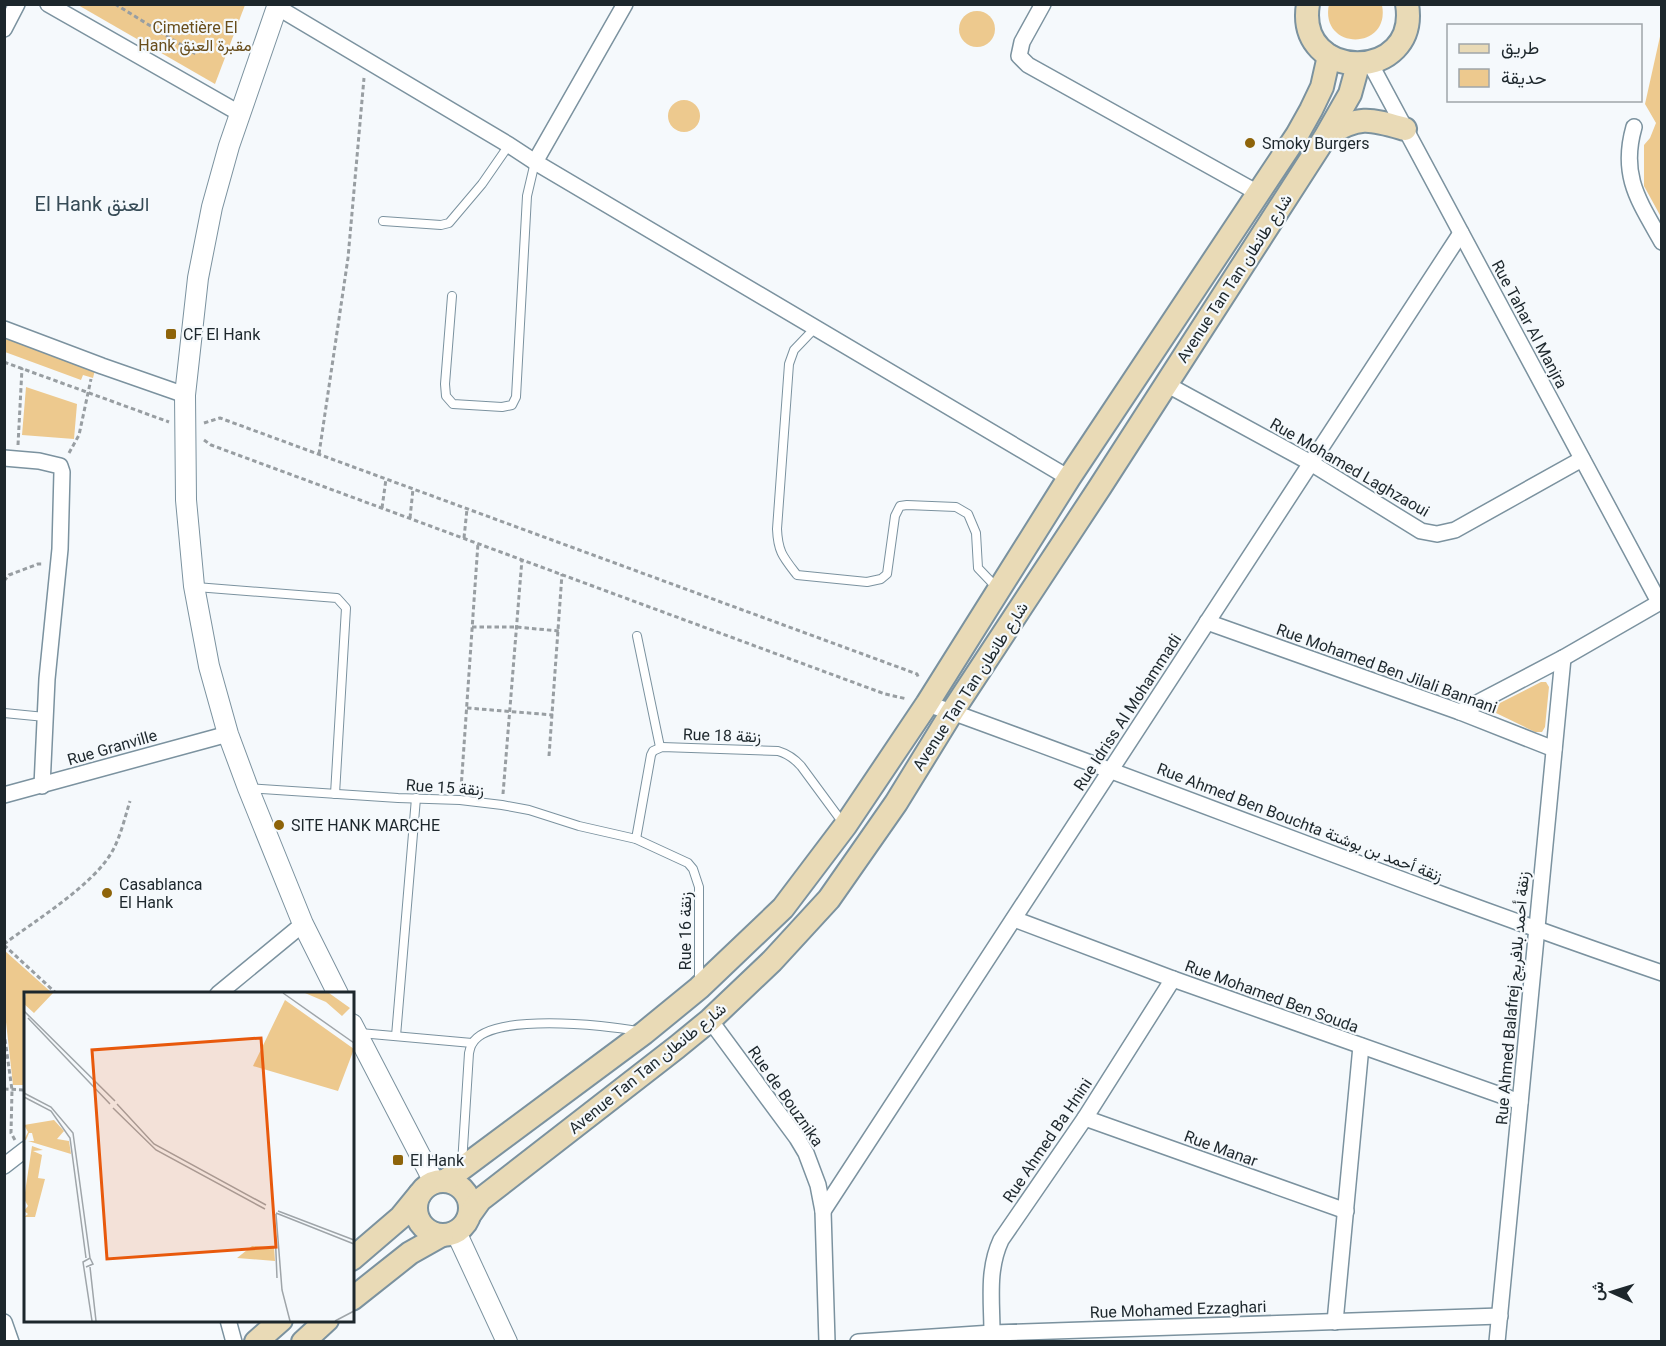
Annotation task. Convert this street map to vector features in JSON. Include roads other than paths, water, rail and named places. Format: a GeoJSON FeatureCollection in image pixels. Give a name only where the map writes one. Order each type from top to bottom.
{"type":"FeatureCollection","features":[{"type":"Feature","properties":{"kind":"main road"},"geometry":{"type":"LineString","coordinates":[[1308,4],[1307,19],[1314,40],[1329,56],[1347,64],[1364,64],[1388,54],[1401,39],[1408,20],[1407,4]]}},
{"type":"Feature","properties":{"kind":"main road","name":"Avenue Tan Tan شارع طانطان"},"geometry":{"type":"LineString","coordinates":[[354,1257],[440,1182],[644,1033],[699,988],[783,909],[845,826],[927,704],[1069,478],[1258,193],[1311,110],[1322,87],[1329,56]]}},
{"type":"Feature","properties":{"kind":"main road","name":"Avenue Tan Tan شارع طانطان"},"geometry":{"type":"LineString","coordinates":[[470,1214],[480,1200],[710,1020],[772,961],[829,899],[896,803],[952,712],[1326,136],[1364,64]]}},
{"type":"Feature","properties":{"kind":"main road"},"geometry":{"type":"LineString","coordinates":[[1326,136],[1344,125],[1364,120],[1405,129]]}},
{"type":"Feature","properties":{"kind":"main road"},"geometry":{"type":"LineString","coordinates":[[354,1297],[410,1253],[449,1234],[467,1221],[470,1204],[462,1188],[454,1183],[440,1182],[416,1204],[416,1213],[425,1229],[433,1233],[449,1234]]}},
{"type":"Feature","properties":{"kind":"main road"},"geometry":{"type":"LineString","coordinates":[[256,1341],[278,1322]]}},
{"type":"Feature","properties":{"kind":"main road"},"geometry":{"type":"LineString","coordinates":[[303,1341],[325,1322]]}},
{"type":"Feature","properties":{"kind":"street"},"geometry":{"type":"LineString","coordinates":[[4,29],[17,4]]}},
{"type":"Feature","properties":{"kind":"street"},"geometry":{"type":"LineString","coordinates":[[48,4],[239,114]]}},
{"type":"Feature","properties":{"kind":"street"},"geometry":{"type":"LineString","coordinates":[[535,162],[625,4]]}},
{"type":"Feature","properties":{"kind":"street"},"geometry":{"type":"LineString","coordinates":[[1044,4],[1022,42],[1018,56],[1028,65],[1258,193]]}},
{"type":"Feature","properties":{"kind":"street"},"geometry":{"type":"LineString","coordinates":[[337,992],[303,924],[228,734],[209,666],[194,586],[186,500],[185,395],[198,278],[212,207],[239,114],[278,6],[535,162],[1069,478]]}},
{"type":"Feature","properties":{"kind":"street","name":"Rue Tahar Al Manjra"},"geometry":{"type":"LineString","coordinates":[[1364,64],[1405,129],[1660,602]]}},
{"type":"Feature","properties":{"kind":"street"},"geometry":{"type":"LineString","coordinates":[[1634,128],[1629,158],[1631,179],[1639,201],[1662,242]]}},
{"type":"Feature","properties":{"kind":"street","name":"Rue Idriss Al Mohammadi"},"geometry":{"type":"LineString","coordinates":[[823,1211],[1461,233]]}},
{"type":"Feature","properties":{"kind":"street"},"geometry":{"type":"LineString","coordinates":[[4,329],[185,395]]}},
{"type":"Feature","properties":{"kind":"street","name":"Rue Mohamed Laghzaoui"},"geometry":{"type":"LineString","coordinates":[[1166,384],[1311,463],[1405,523],[1421,531],[1437,534],[1455,530],[1582,459]]}},
{"type":"Feature","properties":{"kind":"street"},"geometry":{"type":"LineString","coordinates":[[11,458],[60,466],[62,479],[58,564],[47,679],[42,786]]}},
{"type":"Feature","properties":{"kind":"street"},"geometry":{"type":"LineString","coordinates":[[1460,712],[1563,658],[1660,602]]}},
{"type":"Feature","properties":{"kind":"street","name":"Rue Mohamed Ben Jilali Bannani"},"geometry":{"type":"LineString","coordinates":[[1207,622],[1460,712],[1554,749]]}},
{"type":"Feature","properties":{"kind":"street","name":"Rue Ahmed Balafrej زنقة أحمد بلافريج"},"geometry":{"type":"LineString","coordinates":[[1497,1341],[1563,658]]}},
{"type":"Feature","properties":{"kind":"street","name":"Rue Ahmed Ben Bouchta زنقة أحمد بن بوشتة"},"geometry":{"type":"LineString","coordinates":[[927,704],[1111,770],[1537,930],[1662,973]]}},
{"type":"Feature","properties":{"kind":"street","name":"Rue Granville"},"geometry":{"type":"LineString","coordinates":[[4,795],[228,734]]}},
{"type":"Feature","properties":{"kind":"street","name":"Rue Mohamed Ben Souda"},"geometry":{"type":"LineString","coordinates":[[1014,919],[1173,979],[1520,1102]]}},
{"type":"Feature","properties":{"kind":"street"},"geometry":{"type":"LineString","coordinates":[[219,992],[303,924]]}},
{"type":"Feature","properties":{"kind":"street","name":"Rue Ahmed Ba Hnini"},"geometry":{"type":"LineString","coordinates":[[992,1333],[991,1270],[995,1254],[1012,1223],[1084,1118],[1173,979]]}},
{"type":"Feature","properties":{"kind":"street","name":"Rue de Bouznika"},"geometry":{"type":"LineString","coordinates":[[710,1020],[797,1138],[819,1185],[823,1211],[827,1341]]}},
{"type":"Feature","properties":{"kind":"street"},"geometry":{"type":"LineString","coordinates":[[355,1028],[440,1182]]}},
{"type":"Feature","properties":{"kind":"street"},"geometry":{"type":"LineString","coordinates":[[1335,1322],[1361,1046]]}},
{"type":"Feature","properties":{"kind":"street","name":"Rue Manar"},"geometry":{"type":"LineString","coordinates":[[1084,1118],[1346,1211]]}},
{"type":"Feature","properties":{"kind":"street"},"geometry":{"type":"LineString","coordinates":[[4,1166],[24,1150]]}},
{"type":"Feature","properties":{"kind":"street"},"geometry":{"type":"LineString","coordinates":[[449,1234],[507,1341]]}},
{"type":"Feature","properties":{"kind":"street","name":"Rue Mohamed Ezzaghari"},"geometry":{"type":"LineString","coordinates":[[858,1341],[992,1333],[1500,1316]]}},
{"type":"Feature","properties":{"kind":"street"},"geometry":{"type":"LineString","coordinates":[[4,1322],[11,1341]]}},
{"type":"Feature","properties":{"kind":"street"},"geometry":{"type":"LineString","coordinates":[[229,1322],[234,1341]]}},
{"type":"Feature","properties":{"kind":"lane"},"geometry":{"type":"LineString","coordinates":[[383,221],[441,225],[449,223],[482,184],[509,145]]}},
{"type":"Feature","properties":{"kind":"lane"},"geometry":{"type":"LineString","coordinates":[[452,296],[446,396],[453,404],[502,407],[512,405],[516,397],[527,196],[535,162]]}},
{"type":"Feature","properties":{"kind":"lane"},"geometry":{"type":"LineString","coordinates":[[816,327],[794,350],[789,364],[777,529],[778,546],[787,562],[796,574],[867,582],[881,579],[887,574],[895,516],[900,507],[907,505],[956,507],[968,514],[976,533],[978,568],[999,590]]}},
{"type":"Feature","properties":{"kind":"lane"},"geometry":{"type":"LineString","coordinates":[[194,586],[337,598],[346,608],[335,794]]}},
{"type":"Feature","properties":{"kind":"lane"},"geometry":{"type":"LineString","coordinates":[[637,636],[660,747]]}},
{"type":"Feature","properties":{"kind":"lane"},"geometry":{"type":"LineString","coordinates":[[4,713],[45,717]]}},
{"type":"Feature","properties":{"kind":"lane","name":"Rue 18 زنقة"},"geometry":{"type":"LineString","coordinates":[[636,838],[651,755],[660,747],[728,748],[786,753],[801,766],[845,826]]}},
{"type":"Feature","properties":{"kind":"lane","name":"Rue 15 زنقة"},"geometry":{"type":"LineString","coordinates":[[248,788],[460,800],[502,805],[636,838]]}},
{"type":"Feature","properties":{"kind":"lane"},"geometry":{"type":"LineString","coordinates":[[396,1036],[416,798]]}},
{"type":"Feature","properties":{"kind":"lane","name":"Rue 16 زنقة"},"geometry":{"type":"LineString","coordinates":[[636,838],[688,863],[697,876],[700,902],[699,988]]}},
{"type":"Feature","properties":{"kind":"lane"},"geometry":{"type":"LineString","coordinates":[[440,1182],[472,1043],[480,1036],[493,1030],[553,1023],[619,1028],[644,1033]]}},
{"type":"Feature","properties":{"kind":"lane"},"geometry":{"type":"LineString","coordinates":[[355,1028],[396,1036],[472,1043]]}},
{"type":"Feature","properties":{"kind":"place","name":"Smoky Burgers"},"geometry":{"type":"Point","coordinates":[1250,143]}},
{"type":"Feature","properties":{"kind":"place","name":"CF El Hank"},"geometry":{"type":"Point","coordinates":[171,334]}},
{"type":"Feature","properties":{"kind":"place","name":"SITE HANK MARCHE"},"geometry":{"type":"Point","coordinates":[279,825]}},
{"type":"Feature","properties":{"kind":"place","name":"Casablanca El Hank"},"geometry":{"type":"Point","coordinates":[107,893]}},
{"type":"Feature","properties":{"kind":"place","name":"El Hank"},"geometry":{"type":"Point","coordinates":[398,1160]}},
{"type":"Feature","properties":{"kind":"district","name":"El Hank العنق"},"geometry":{"type":"Point","coordinates":[92,204]}},
{"type":"Feature","properties":{"kind":"park label","name":"Cimetière El Hank مقبرة العنق"},"geometry":{"type":"Point","coordinates":[195,36]}}]}
